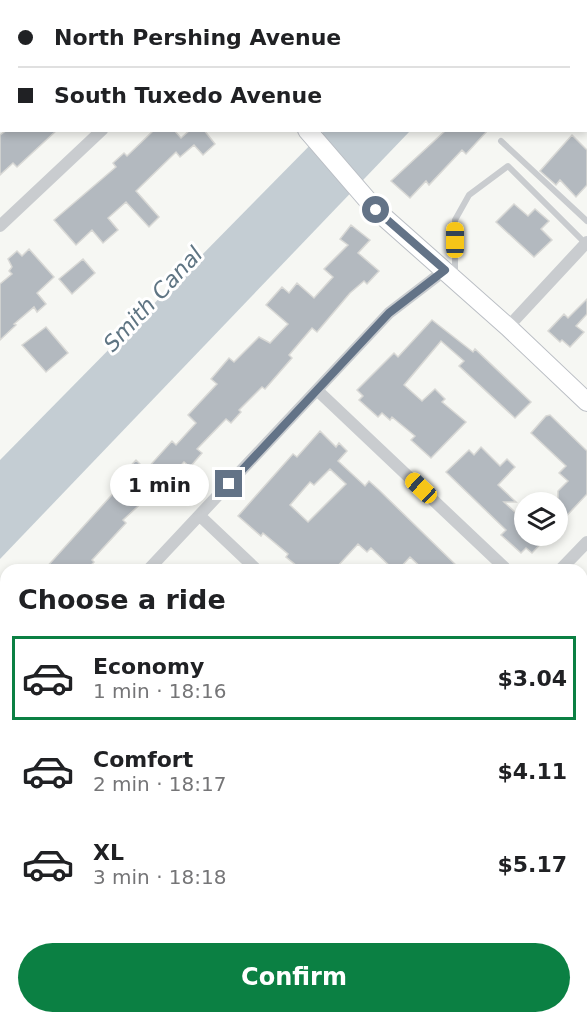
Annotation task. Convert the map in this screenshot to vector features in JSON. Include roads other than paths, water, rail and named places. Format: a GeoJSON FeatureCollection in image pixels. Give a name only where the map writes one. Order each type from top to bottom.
{"type":"FeatureCollection","features":[{"type":"Feature","properties":{"kind":"main road"},"geometry":{"type":"LineString","coordinates":[[310,134],[359,193],[508,327],[587,402]]}},
{"type":"Feature","properties":{"kind":"street"},"geometry":{"type":"LineString","coordinates":[[0,226],[100,132]]}},
{"type":"Feature","properties":{"kind":"street"},"geometry":{"type":"LineString","coordinates":[[508,327],[586,243]]}},
{"type":"Feature","properties":{"kind":"street"},"geometry":{"type":"LineString","coordinates":[[154,564],[389,313],[450,275]]}},
{"type":"Feature","properties":{"kind":"street"},"geometry":{"type":"LineString","coordinates":[[318,391],[501,564]]}},
{"type":"Feature","properties":{"kind":"street"},"geometry":{"type":"LineString","coordinates":[[200,516],[250,564]]}},
{"type":"Feature","properties":{"kind":"street"},"geometry":{"type":"LineString","coordinates":[[566,564],[587,542]]}},
{"type":"Feature","properties":{"kind":"lane"},"geometry":{"type":"LineString","coordinates":[[501,141],[587,221]]}},
{"type":"Feature","properties":{"kind":"lane"},"geometry":{"type":"LineString","coordinates":[[450,275],[455,220],[469,195],[508,166],[586,243]]}},
{"type":"Feature","properties":{"kind":"water label","name":"Smith Canal"},"geometry":{"type":"Point","coordinates":[153,299]}}]}
